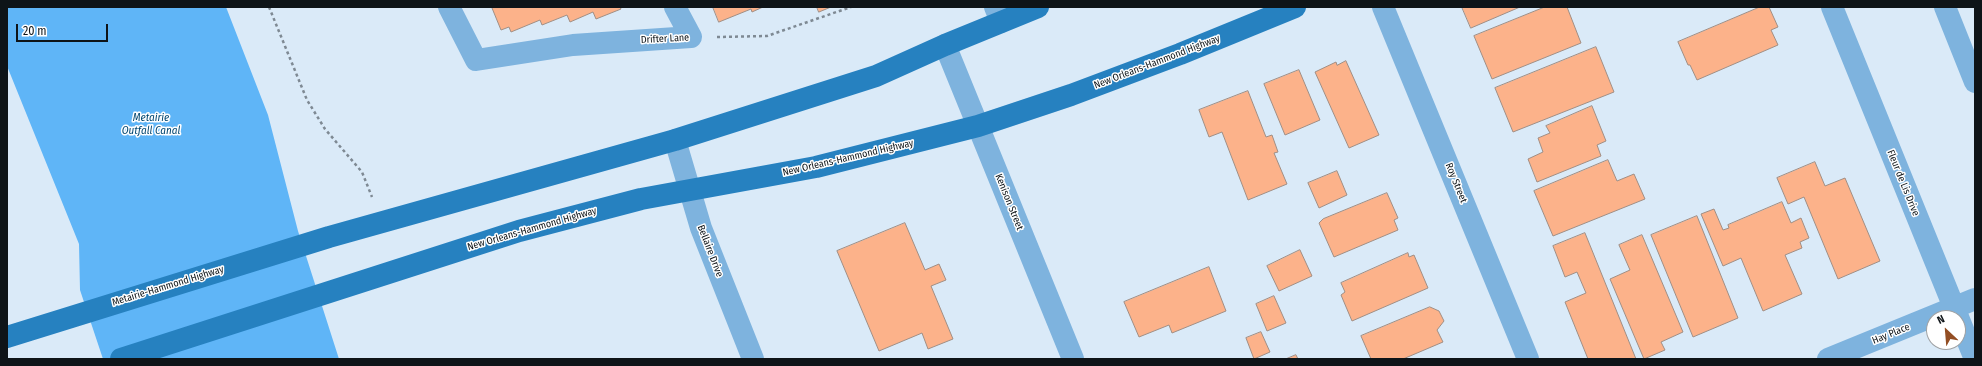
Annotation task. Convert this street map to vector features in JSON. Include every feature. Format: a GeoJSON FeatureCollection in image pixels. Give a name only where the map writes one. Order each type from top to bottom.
{"type":"FeatureCollection","features":[{"type":"Feature","properties":{"kind":"main road"},"geometry":{"type":"LineString","coordinates":[[381,222],[675,140],[876,76],[946,45],[998,15],[1038,7]]}},
{"type":"Feature","properties":{"kind":"main road","name":"New Orleans-Hammond Highway"},"geometry":{"type":"LineString","coordinates":[[121,359],[519,231],[641,199],[816,167],[978,126],[1071,95],[1295,7]]}},
{"type":"Feature","properties":{"kind":"main road","name":"Metairie-Hammond Highway"},"geometry":{"type":"LineString","coordinates":[[7,337],[381,222]]}},
{"type":"Feature","properties":{"kind":"street","name":"Drifter Lane"},"geometry":{"type":"LineString","coordinates":[[449,7],[476,60],[573,45],[691,37]]}},
{"type":"Feature","properties":{"kind":"street"},"geometry":{"type":"LineString","coordinates":[[675,7],[691,37]]}},
{"type":"Feature","properties":{"kind":"street","name":"Roy Street"},"geometry":{"type":"LineString","coordinates":[[1383,7],[1528,359]]}},
{"type":"Feature","properties":{"kind":"street","name":"Fleur de Lis Drive"},"geometry":{"type":"LineString","coordinates":[[1832,7],[1975,359]]}},
{"type":"Feature","properties":{"kind":"street"},"geometry":{"type":"LineString","coordinates":[[1944,7],[1975,82]]}},
{"type":"Feature","properties":{"kind":"street","name":"Kenison Street"},"geometry":{"type":"LineString","coordinates":[[946,45],[1073,359]]}},
{"type":"Feature","properties":{"kind":"street","name":"Bellaire Drive"},"geometry":{"type":"LineString","coordinates":[[675,140],[701,228],[753,359]]}},
{"type":"Feature","properties":{"kind":"street","name":"Hay Place"},"geometry":{"type":"LineString","coordinates":[[1828,359],[1975,299]]}},
{"type":"Feature","properties":{"kind":"path"},"geometry":{"type":"LineString","coordinates":[[269,7],[307,100],[325,129],[362,172],[381,222]]}},
{"type":"Feature","properties":{"kind":"path","name":"Drifter Lane"},"geometry":{"type":"LineString","coordinates":[[691,37],[767,36],[851,7]]}},
{"type":"Feature","properties":{"kind":"water","name":"Metairie Outfall Canal"},"geometry":{"type":"Polygon","coordinates":[[[7,7],[226,7],[268,115],[298,231],[339,359],[103,359],[80,290],[79,244],[7,66],[7,7]]]}},
{"type":"Feature","properties":{"kind":"building"},"geometry":{"type":"Polygon","coordinates":[[[620,7],[621,9],[596,19],[593,12],[570,22],[567,15],[542,25],[540,20],[511,32],[509,27],[501,30],[492,8],[620,7]]]}},
{"type":"Feature","properties":{"kind":"building"},"geometry":{"type":"Polygon","coordinates":[[[713,7],[763,7],[752,12],[751,9],[719,22],[713,7]]]}},
{"type":"Feature","properties":{"kind":"building"},"geometry":{"type":"Polygon","coordinates":[[[817,7],[831,7],[819,12],[817,7]]]}},
{"type":"Feature","properties":{"kind":"building"},"geometry":{"type":"Polygon","coordinates":[[[1462,7],[1520,7],[1471,28],[1462,7]]]}},
{"type":"Feature","properties":{"kind":"building"},"geometry":{"type":"Polygon","coordinates":[[[1545,7],[1567,7],[1581,43],[1492,79],[1474,36],[1545,7]]]}},
{"type":"Feature","properties":{"kind":"building"},"geometry":{"type":"Polygon","coordinates":[[[1760,7],[1769,7],[1778,27],[1771,30],[1778,45],[1697,80],[1690,65],[1688,65],[1678,42],[1760,7]]]}},
{"type":"Feature","properties":{"kind":"building"},"geometry":{"type":"Polygon","coordinates":[[[1596,47],[1614,92],[1513,132],[1495,88],[1596,47]]]}},
{"type":"Feature","properties":{"kind":"building"},"geometry":{"type":"Polygon","coordinates":[[[1346,61],[1379,135],[1349,148],[1315,72],[1336,62],[1337,65],[1346,61]]]}},
{"type":"Feature","properties":{"kind":"building"},"geometry":{"type":"Polygon","coordinates":[[[1299,70],[1320,120],[1285,135],[1264,84],[1299,70]]]}},
{"type":"Feature","properties":{"kind":"building"},"geometry":{"type":"Polygon","coordinates":[[[1248,91],[1266,137],[1272,135],[1278,152],[1274,153],[1287,184],[1248,200],[1222,132],[1209,137],[1199,110],[1248,91]]]}},
{"type":"Feature","properties":{"kind":"building"},"geometry":{"type":"Polygon","coordinates":[[[1592,106],[1606,141],[1597,145],[1601,156],[1537,182],[1528,159],[1543,152],[1538,138],[1550,133],[1546,126],[1592,106]]]}},
{"type":"Feature","properties":{"kind":"building"},"geometry":{"type":"Polygon","coordinates":[[[1608,160],[1617,181],[1634,174],[1645,199],[1553,236],[1534,191],[1608,160]]]}},
{"type":"Feature","properties":{"kind":"building"},"geometry":{"type":"Polygon","coordinates":[[[1815,162],[1825,186],[1845,178],[1880,261],[1838,279],[1804,197],[1788,204],[1777,178],[1815,162]]]}},
{"type":"Feature","properties":{"kind":"building"},"geometry":{"type":"Polygon","coordinates":[[[1337,171],[1347,195],[1319,208],[1308,183],[1337,171]]]}},
{"type":"Feature","properties":{"kind":"building"},"geometry":{"type":"Polygon","coordinates":[[[1387,193],[1398,218],[1394,220],[1398,230],[1334,257],[1319,223],[1323,219],[1387,193]]]}},
{"type":"Feature","properties":{"kind":"building"},"geometry":{"type":"Polygon","coordinates":[[[1782,202],[1791,223],[1801,218],[1809,238],[1800,242],[1802,248],[1785,255],[1802,294],[1763,311],[1741,258],[1723,266],[1701,214],[1714,209],[1723,230],[1729,228],[1728,225],[1782,202]]]}},
{"type":"Feature","properties":{"kind":"building"},"geometry":{"type":"Polygon","coordinates":[[[1697,216],[1738,318],[1693,337],[1651,235],[1697,216]]]}},
{"type":"Feature","properties":{"kind":"building"},"geometry":{"type":"Polygon","coordinates":[[[905,223],[925,270],[939,264],[946,280],[931,286],[953,339],[928,349],[922,333],[879,351],[837,251],[905,223]]]}},
{"type":"Feature","properties":{"kind":"building"},"geometry":{"type":"Polygon","coordinates":[[[1585,233],[1636,359],[1588,359],[1565,302],[1586,293],[1577,272],[1565,277],[1553,246],[1585,233]]]}},
{"type":"Feature","properties":{"kind":"building"},"geometry":{"type":"Polygon","coordinates":[[[1642,235],[1683,332],[1661,342],[1665,350],[1644,359],[1610,279],[1630,270],[1619,245],[1642,235]]]}},
{"type":"Feature","properties":{"kind":"building"},"geometry":{"type":"Polygon","coordinates":[[[1300,250],[1312,276],[1279,291],[1267,266],[1300,250]]]}},
{"type":"Feature","properties":{"kind":"building"},"geometry":{"type":"Polygon","coordinates":[[[1408,253],[1409,257],[1414,255],[1428,288],[1352,321],[1341,295],[1345,292],[1341,283],[1408,253]]]}},
{"type":"Feature","properties":{"kind":"building"},"geometry":{"type":"Polygon","coordinates":[[[1209,267],[1226,311],[1172,333],[1169,325],[1139,337],[1124,302],[1209,267]]]}},
{"type":"Feature","properties":{"kind":"building"},"geometry":{"type":"Polygon","coordinates":[[[1274,296],[1286,323],[1267,331],[1256,304],[1274,296]]]}},
{"type":"Feature","properties":{"kind":"building"},"geometry":{"type":"Polygon","coordinates":[[[1430,307],[1439,311],[1444,321],[1437,330],[1443,342],[1403,359],[1371,359],[1361,336],[1430,307]]]}},
{"type":"Feature","properties":{"kind":"building"},"geometry":{"type":"Polygon","coordinates":[[[1261,332],[1270,352],[1254,359],[1246,338],[1261,332]]]}},
{"type":"Feature","properties":{"kind":"building"},"geometry":{"type":"Polygon","coordinates":[[[1296,355],[1298,359],[1286,359],[1296,355]]]}}]}
